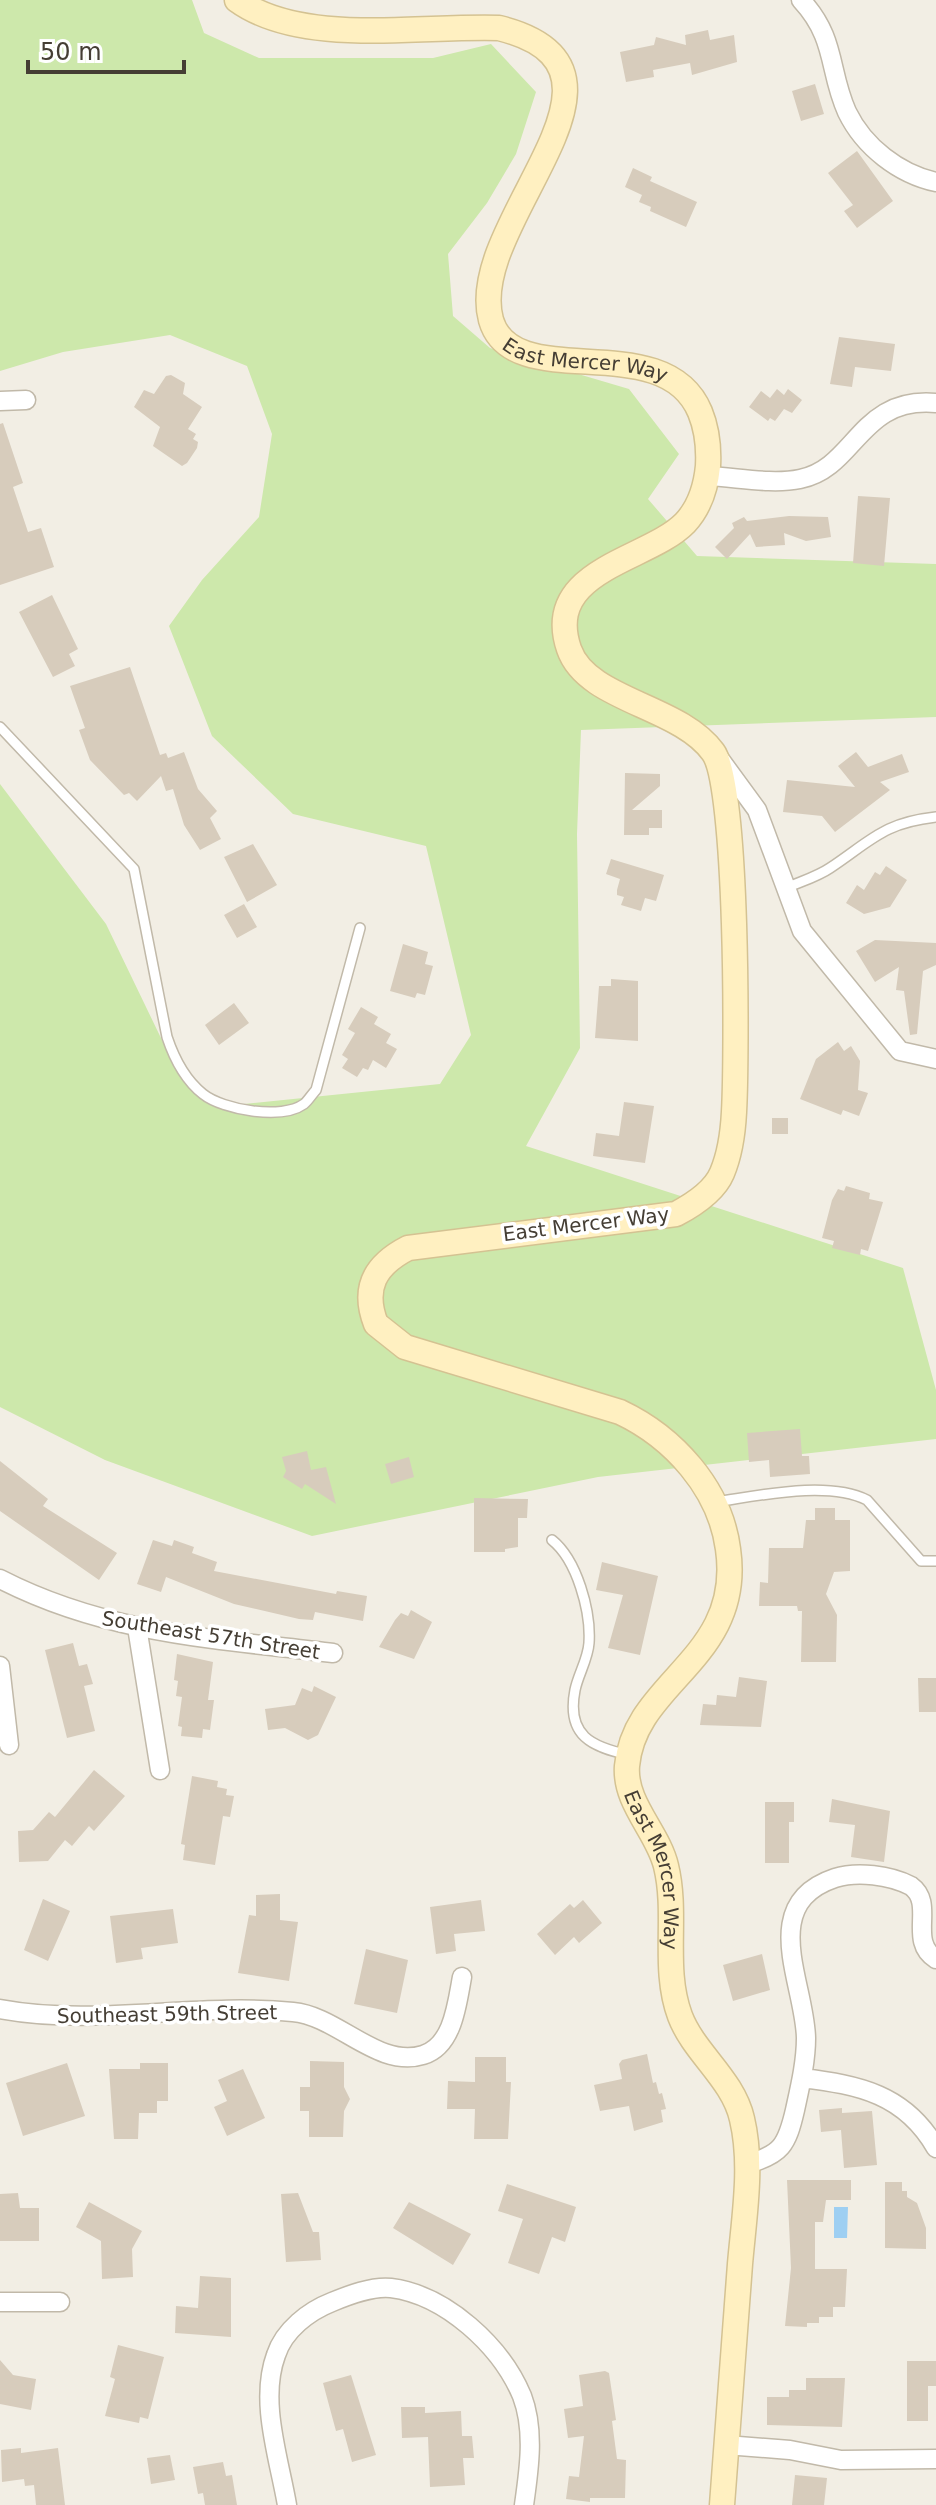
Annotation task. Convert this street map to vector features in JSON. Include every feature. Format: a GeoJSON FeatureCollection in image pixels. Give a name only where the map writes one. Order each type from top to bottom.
{"type":"FeatureCollection","features":[{"type":"Feature","properties":{"kind":"street","name":"East Mercer Way"},"geometry":{"type":"LineString","coordinates":[[237,0],[266,17],[304,25],[355,29],[499,28],[543,44],[562,70],[566,87],[565,106],[559,131],[501,242],[492,271],[489,298],[497,335],[511,346],[529,353],[636,365],[674,379],[687,390],[698,408],[709,450],[707,476],[700,501],[688,520],[677,531],[601,569],[576,593],[565,627],[574,661],[588,677],[683,727],[715,753],[727,799],[732,910],[734,1111],[730,1151],[721,1177],[692,1206],[676,1214],[408,1248],[381,1266],[369,1290],[370,1308],[376,1324],[405,1347],[620,1412],[646,1424],[688,1462],[712,1503],[728,1548],[726,1598],[705,1648],[652,1706],[640,1725],[626,1769],[632,1796],[659,1844],[666,1866],[673,1910],[671,1975],[681,2019],[735,2100],[742,2117],[747,2164],[722,2505]]}},
{"type":"Feature","properties":{"kind":"street"},"geometry":{"type":"LineString","coordinates":[[801,0],[827,37],[847,112],[863,138],[899,168],[917,178],[936,182]]}},
{"type":"Feature","properties":{"kind":"street"},"geometry":{"type":"LineString","coordinates":[[0,401],[26,400]]}},
{"type":"Feature","properties":{"kind":"street"},"geometry":{"type":"LineString","coordinates":[[707,476],[802,479],[835,459],[885,411],[936,403]]}},
{"type":"Feature","properties":{"kind":"street"},"geometry":{"type":"LineString","coordinates":[[715,753],[757,810],[802,931],[900,1051],[936,1059]]}},
{"type":"Feature","properties":{"kind":"street","name":"Southeast 57th Street"},"geometry":{"type":"LineString","coordinates":[[0,1579],[38,1598],[106,1622],[333,1653]]}},
{"type":"Feature","properties":{"kind":"street"},"geometry":{"type":"LineString","coordinates":[[137,1627],[160,1770]]}},
{"type":"Feature","properties":{"kind":"street"},"geometry":{"type":"LineString","coordinates":[[0,1666],[9,1745]]}},
{"type":"Feature","properties":{"kind":"street"},"geometry":{"type":"LineString","coordinates":[[747,2164],[770,2158],[780,2151],[791,2125],[802,2078],[806,2040],[790,1923],[812,1889],[849,1874],[907,1884],[922,1893],[927,1905],[923,1943],[928,1954],[936,1959]]}},
{"type":"Feature","properties":{"kind":"street","name":"Southeast 59th Street"},"geometry":{"type":"LineString","coordinates":[[0,2009],[65,2016],[295,2012],[344,2029],[389,2055],[410,2059],[428,2054],[444,2041],[456,2011],[462,1977]]}},
{"type":"Feature","properties":{"kind":"street"},"geometry":{"type":"LineString","coordinates":[[802,2078],[843,2083],[888,2097],[924,2127],[936,2148]]}},
{"type":"Feature","properties":{"kind":"street"},"geometry":{"type":"LineString","coordinates":[[287,2505],[270,2410],[270,2376],[276,2352],[292,2328],[317,2308],[351,2294],[388,2288],[427,2297],[462,2320],[513,2377],[523,2399],[529,2426],[524,2505]]}},
{"type":"Feature","properties":{"kind":"street"},"geometry":{"type":"LineString","coordinates":[[0,2302],[60,2302]]}},
{"type":"Feature","properties":{"kind":"street"},"geometry":{"type":"LineString","coordinates":[[726,2445],[790,2450],[841,2460],[936,2459]]}},
{"type":"Feature","properties":{"kind":"lane"},"geometry":{"type":"LineString","coordinates":[[0,727],[134,869],[167,1037],[175,1060],[201,1093],[217,1103],[238,1109],[290,1110],[304,1104],[316,1090],[360,928]]}},
{"type":"Feature","properties":{"kind":"lane"},"geometry":{"type":"LineString","coordinates":[[784,889],[829,869],[867,839],[903,821],[936,817]]}},
{"type":"Feature","properties":{"kind":"lane"},"geometry":{"type":"LineString","coordinates":[[712,1503],[773,1494],[840,1491],[857,1495],[867,1500],[921,1561],[936,1561]]}},
{"type":"Feature","properties":{"kind":"lane"},"geometry":{"type":"LineString","coordinates":[[552,1540],[565,1550],[586,1617],[589,1644],[574,1692],[574,1715],[581,1735],[595,1748],[629,1755]]}},
{"type":"Feature","properties":{"kind":"green space"},"geometry":{"type":"Polygon","coordinates":[[[0,0],[192,0],[204,33],[259,58],[433,58],[491,44],[536,92],[516,154],[487,203],[448,254],[453,316],[490,348],[629,389],[679,454],[648,499],[697,556],[936,564],[936,717],[581,730],[577,834],[580,1048],[526,1146],[903,1268],[936,1390],[936,1439],[598,1477],[312,1536],[105,1460],[0,1407],[0,784],[106,924],[173,1063],[225,1106],[440,1084],[471,1035],[426,846],[293,814],[212,736],[169,626],[202,580],[259,517],[272,434],[247,366],[170,335],[63,352],[0,371],[0,0]]]}},
{"type":"Feature","properties":{"kind":"water"},"geometry":{"type":"Polygon","coordinates":[[[834,2207],[848,2207],[847,2238],[834,2238],[834,2207]]]}},
{"type":"Feature","properties":{"kind":"building"},"geometry":{"type":"Polygon","coordinates":[[[708,30],[710,40],[734,35],[737,62],[692,75],[690,63],[653,70],[654,77],[626,82],[620,52],[654,45],[656,37],[686,45],[685,35],[708,30]]]}},
{"type":"Feature","properties":{"kind":"building"},"geometry":{"type":"Polygon","coordinates":[[[815,84],[824,114],[801,121],[792,91],[815,84]]]}},
{"type":"Feature","properties":{"kind":"building"},"geometry":{"type":"Polygon","coordinates":[[[857,151],[893,201],[857,228],[844,211],[853,205],[828,173],[857,151]]]}},
{"type":"Feature","properties":{"kind":"building"},"geometry":{"type":"Polygon","coordinates":[[[633,168],[652,177],[650,181],[697,202],[686,227],[650,211],[651,207],[639,202],[642,195],[625,187],[633,168]]]}},
{"type":"Feature","properties":{"kind":"building"},"geometry":{"type":"Polygon","coordinates":[[[839,337],[895,344],[891,371],[855,367],[852,387],[830,384],[839,337]]]}},
{"type":"Feature","properties":{"kind":"building"},"geometry":{"type":"Polygon","coordinates":[[[171,375],[185,383],[183,394],[202,407],[188,429],[196,434],[193,439],[198,442],[197,448],[182,466],[153,446],[160,427],[134,407],[144,390],[154,394],[166,376],[171,375]]]}},
{"type":"Feature","properties":{"kind":"building"},"geometry":{"type":"Polygon","coordinates":[[[777,389],[784,395],[788,389],[802,400],[792,413],[784,409],[775,421],[770,418],[768,421],[749,407],[761,391],[770,398],[777,389]]]}},
{"type":"Feature","properties":{"kind":"building"},"geometry":{"type":"Polygon","coordinates":[[[3,423],[23,483],[13,487],[28,532],[41,528],[54,567],[0,585],[0,424],[3,423]]]}},
{"type":"Feature","properties":{"kind":"building"},"geometry":{"type":"Polygon","coordinates":[[[858,496],[890,498],[884,566],[853,563],[858,496]]]}},
{"type":"Feature","properties":{"kind":"building"},"geometry":{"type":"Polygon","coordinates":[[[789,516],[828,517],[831,537],[806,541],[784,533],[785,545],[756,547],[750,534],[727,559],[715,547],[734,528],[732,523],[744,517],[747,521],[789,516]]]}},
{"type":"Feature","properties":{"kind":"building"},"geometry":{"type":"Polygon","coordinates":[[[52,595],[78,649],[69,654],[75,666],[53,677],[19,612],[52,595]]]}},
{"type":"Feature","properties":{"kind":"building"},"geometry":{"type":"Polygon","coordinates":[[[130,667],[160,755],[166,753],[168,758],[184,752],[198,789],[217,811],[210,818],[221,839],[200,850],[184,825],[173,789],[166,791],[161,776],[137,801],[129,793],[124,795],[90,760],[79,730],[85,728],[70,686],[130,667]]]}},
{"type":"Feature","properties":{"kind":"building"},"geometry":{"type":"Polygon","coordinates":[[[856,752],[868,767],[902,754],[909,772],[880,782],[890,790],[835,832],[822,816],[783,812],[787,780],[855,787],[838,766],[856,752]]]}},
{"type":"Feature","properties":{"kind":"building"},"geometry":{"type":"Polygon","coordinates":[[[625,773],[660,774],[660,786],[632,810],[662,810],[662,828],[649,828],[649,835],[624,835],[625,773]]]}},
{"type":"Feature","properties":{"kind":"building"},"geometry":{"type":"Polygon","coordinates":[[[253,844],[277,885],[247,902],[224,857],[253,844]]]}},
{"type":"Feature","properties":{"kind":"building"},"geometry":{"type":"Polygon","coordinates":[[[611,859],[664,875],[656,901],[645,898],[641,911],[621,905],[624,897],[617,895],[620,879],[606,874],[611,859]]]}},
{"type":"Feature","properties":{"kind":"building"},"geometry":{"type":"Polygon","coordinates":[[[886,866],[907,880],[890,907],[864,914],[846,903],[857,885],[864,890],[875,872],[880,875],[886,866]]]}},
{"type":"Feature","properties":{"kind":"building"},"geometry":{"type":"Polygon","coordinates":[[[244,904],[257,927],[237,938],[224,915],[244,904]]]}},
{"type":"Feature","properties":{"kind":"building"},"geometry":{"type":"Polygon","coordinates":[[[875,940],[936,943],[936,965],[923,971],[917,1034],[910,1035],[904,991],[896,990],[899,967],[875,982],[856,951],[875,940]]]}},
{"type":"Feature","properties":{"kind":"building"},"geometry":{"type":"Polygon","coordinates":[[[403,944],[428,952],[425,964],[433,966],[425,995],[417,993],[415,998],[390,991],[403,944]]]}},
{"type":"Feature","properties":{"kind":"building"},"geometry":{"type":"Polygon","coordinates":[[[611,979],[638,981],[638,1041],[595,1038],[599,986],[611,986],[611,979]]]}},
{"type":"Feature","properties":{"kind":"building"},"geometry":{"type":"Polygon","coordinates":[[[234,1003],[249,1023],[219,1045],[205,1025],[234,1003]]]}},
{"type":"Feature","properties":{"kind":"building"},"geometry":{"type":"Polygon","coordinates":[[[361,1007],[378,1017],[374,1024],[391,1034],[386,1043],[397,1049],[386,1068],[373,1060],[368,1070],[363,1068],[357,1077],[342,1068],[348,1059],[342,1055],[355,1033],[348,1029],[361,1007]]]}},
{"type":"Feature","properties":{"kind":"building"},"geometry":{"type":"Polygon","coordinates":[[[838,1042],[844,1051],[851,1046],[860,1061],[858,1090],[868,1093],[859,1116],[843,1110],[841,1115],[800,1099],[816,1059],[838,1042]]]}},
{"type":"Feature","properties":{"kind":"building"},"geometry":{"type":"Polygon","coordinates":[[[624,1102],[654,1106],[645,1163],[593,1156],[596,1133],[619,1136],[624,1102]]]}},
{"type":"Feature","properties":{"kind":"building"},"geometry":{"type":"Polygon","coordinates":[[[772,1118],[788,1118],[788,1134],[772,1134],[772,1118]]]}},
{"type":"Feature","properties":{"kind":"building"},"geometry":{"type":"Polygon","coordinates":[[[846,1186],[870,1193],[869,1199],[883,1202],[868,1251],[861,1249],[860,1255],[832,1248],[834,1241],[822,1238],[832,1200],[838,1189],[844,1191],[846,1186]]]}},
{"type":"Feature","properties":{"kind":"building"},"geometry":{"type":"Polygon","coordinates":[[[800,1429],[802,1456],[809,1456],[810,1474],[770,1477],[769,1460],[749,1462],[747,1433],[800,1429]]]}},
{"type":"Feature","properties":{"kind":"building"},"geometry":{"type":"Polygon","coordinates":[[[307,1451],[311,1470],[326,1467],[336,1504],[305,1484],[302,1489],[283,1477],[286,1471],[282,1457],[307,1451]]]}},
{"type":"Feature","properties":{"kind":"building"},"geometry":{"type":"Polygon","coordinates":[[[409,1457],[414,1477],[391,1484],[385,1464],[409,1457]]]}},
{"type":"Feature","properties":{"kind":"building"},"geometry":{"type":"Polygon","coordinates":[[[0,1461],[48,1499],[43,1506],[117,1553],[99,1580],[0,1511],[0,1461]]]}},
{"type":"Feature","properties":{"kind":"building"},"geometry":{"type":"Polygon","coordinates":[[[474,1498],[528,1499],[527,1518],[518,1518],[518,1547],[505,1549],[505,1552],[474,1552],[474,1498]]]}},
{"type":"Feature","properties":{"kind":"building"},"geometry":{"type":"Polygon","coordinates":[[[815,1508],[835,1508],[835,1520],[850,1520],[850,1571],[834,1572],[826,1594],[837,1615],[836,1662],[801,1662],[802,1611],[798,1611],[797,1606],[759,1606],[760,1582],[768,1583],[769,1548],[803,1548],[806,1520],[815,1520],[815,1508]]]}},
{"type":"Feature","properties":{"kind":"building"},"geometry":{"type":"Polygon","coordinates":[[[153,1540],[172,1546],[174,1540],[194,1547],[192,1553],[217,1562],[214,1571],[336,1594],[337,1591],[367,1596],[363,1621],[315,1612],[313,1620],[299,1619],[234,1604],[166,1577],[161,1592],[137,1584],[153,1540]]]}},
{"type":"Feature","properties":{"kind":"building"},"geometry":{"type":"Polygon","coordinates":[[[602,1562],[658,1576],[640,1655],[608,1648],[623,1595],[596,1590],[602,1562]]]}},
{"type":"Feature","properties":{"kind":"building"},"geometry":{"type":"Polygon","coordinates":[[[411,1610],[432,1622],[414,1659],[379,1647],[401,1613],[408,1616],[411,1610]]]}},
{"type":"Feature","properties":{"kind":"building"},"geometry":{"type":"Polygon","coordinates":[[[73,1643],[79,1666],[87,1664],[93,1684],[84,1686],[95,1731],[67,1738],[45,1650],[73,1643]]]}},
{"type":"Feature","properties":{"kind":"building"},"geometry":{"type":"Polygon","coordinates":[[[177,1654],[213,1662],[208,1700],[214,1700],[210,1730],[203,1729],[202,1738],[181,1736],[182,1727],[178,1726],[182,1697],[176,1696],[178,1681],[174,1680],[177,1654]]]}},
{"type":"Feature","properties":{"kind":"building"},"geometry":{"type":"Polygon","coordinates":[[[739,1677],[767,1681],[761,1727],[700,1725],[703,1704],[716,1705],[717,1695],[736,1697],[739,1677]]]}},
{"type":"Feature","properties":{"kind":"building"},"geometry":{"type":"Polygon","coordinates":[[[918,1678],[936,1678],[936,1712],[919,1712],[918,1678]]]}},
{"type":"Feature","properties":{"kind":"building"},"geometry":{"type":"Polygon","coordinates":[[[314,1686],[336,1697],[318,1735],[308,1740],[285,1728],[268,1730],[265,1709],[295,1705],[302,1688],[312,1692],[314,1686]]]}},
{"type":"Feature","properties":{"kind":"building"},"geometry":{"type":"Polygon","coordinates":[[[94,1770],[125,1796],[94,1831],[89,1826],[72,1846],[65,1840],[48,1861],[19,1862],[18,1831],[33,1830],[49,1812],[55,1817],[94,1770]]]}},
{"type":"Feature","properties":{"kind":"building"},"geometry":{"type":"Polygon","coordinates":[[[192,1776],[218,1781],[217,1787],[227,1789],[226,1795],[234,1796],[230,1817],[223,1816],[215,1865],[183,1860],[185,1845],[181,1844],[192,1776]]]}},
{"type":"Feature","properties":{"kind":"building"},"geometry":{"type":"Polygon","coordinates":[[[832,1799],[890,1811],[884,1862],[851,1857],[855,1825],[829,1822],[832,1799]]]}},
{"type":"Feature","properties":{"kind":"building"},"geometry":{"type":"Polygon","coordinates":[[[765,1802],[794,1802],[794,1822],[789,1822],[789,1863],[765,1863],[765,1802]]]}},
{"type":"Feature","properties":{"kind":"building"},"geometry":{"type":"Polygon","coordinates":[[[280,1894],[280,1920],[298,1922],[289,1981],[238,1973],[249,1915],[256,1916],[256,1895],[280,1894]]]}},
{"type":"Feature","properties":{"kind":"building"},"geometry":{"type":"Polygon","coordinates":[[[43,1899],[70,1911],[48,1961],[24,1950],[43,1899]]]}},
{"type":"Feature","properties":{"kind":"building"},"geometry":{"type":"Polygon","coordinates":[[[481,1900],[485,1931],[454,1934],[456,1951],[436,1954],[430,1907],[481,1900]]]}},
{"type":"Feature","properties":{"kind":"building"},"geometry":{"type":"Polygon","coordinates":[[[583,1900],[602,1923],[579,1943],[574,1937],[555,1955],[537,1934],[570,1904],[574,1908],[583,1900]]]}},
{"type":"Feature","properties":{"kind":"building"},"geometry":{"type":"Polygon","coordinates":[[[173,1909],[178,1943],[141,1948],[143,1959],[116,1963],[110,1916],[173,1909]]]}},
{"type":"Feature","properties":{"kind":"building"},"geometry":{"type":"Polygon","coordinates":[[[366,1949],[408,1960],[397,2013],[354,2004],[366,1949]]]}},
{"type":"Feature","properties":{"kind":"building"},"geometry":{"type":"Polygon","coordinates":[[[762,1954],[770,1990],[733,2001],[723,1965],[762,1954]]]}},
{"type":"Feature","properties":{"kind":"building"},"geometry":{"type":"Polygon","coordinates":[[[647,2054],[653,2083],[656,2082],[659,2094],[662,2093],[666,2109],[661,2110],[663,2122],[634,2131],[629,2106],[600,2111],[594,2085],[622,2079],[619,2064],[622,2060],[647,2054]]]}},
{"type":"Feature","properties":{"kind":"building"},"geometry":{"type":"Polygon","coordinates":[[[475,2057],[506,2057],[506,2082],[511,2082],[508,2139],[474,2139],[475,2109],[447,2109],[448,2081],[475,2082],[475,2057]]]}},
{"type":"Feature","properties":{"kind":"building"},"geometry":{"type":"Polygon","coordinates":[[[310,2061],[344,2062],[344,2087],[350,2099],[344,2111],[343,2137],[309,2137],[309,2111],[300,2111],[300,2087],[310,2087],[310,2061]]]}},
{"type":"Feature","properties":{"kind":"building"},"geometry":{"type":"Polygon","coordinates":[[[67,2063],[85,2116],[23,2136],[6,2083],[67,2063]]]}},
{"type":"Feature","properties":{"kind":"building"},"geometry":{"type":"Polygon","coordinates":[[[140,2063],[168,2063],[168,2101],[157,2101],[157,2113],[139,2113],[138,2139],[114,2139],[109,2069],[140,2069],[140,2063]]]}},
{"type":"Feature","properties":{"kind":"building"},"geometry":{"type":"Polygon","coordinates":[[[243,2069],[265,2118],[227,2136],[214,2107],[227,2101],[218,2080],[243,2069]]]}},
{"type":"Feature","properties":{"kind":"building"},"geometry":{"type":"Polygon","coordinates":[[[842,2108],[842,2113],[872,2111],[877,2165],[844,2168],[841,2130],[821,2132],[819,2110],[842,2108]]]}},
{"type":"Feature","properties":{"kind":"building"},"geometry":{"type":"Polygon","coordinates":[[[787,2180],[851,2180],[851,2200],[826,2200],[823,2222],[815,2222],[815,2269],[847,2269],[845,2307],[833,2307],[833,2317],[819,2317],[819,2323],[807,2323],[807,2327],[785,2326],[791,2268],[787,2180]]]}},
{"type":"Feature","properties":{"kind":"building"},"geometry":{"type":"Polygon","coordinates":[[[885,2182],[902,2182],[902,2191],[907,2191],[907,2197],[917,2203],[926,2228],[926,2249],[885,2248],[885,2182]]]}},
{"type":"Feature","properties":{"kind":"building"},"geometry":{"type":"Polygon","coordinates":[[[507,2184],[576,2207],[565,2242],[552,2237],[539,2274],[508,2263],[523,2219],[498,2211],[507,2184]]]}},
{"type":"Feature","properties":{"kind":"building"},"geometry":{"type":"Polygon","coordinates":[[[18,2193],[20,2208],[39,2208],[39,2241],[0,2241],[0,2194],[18,2193]]]}},
{"type":"Feature","properties":{"kind":"building"},"geometry":{"type":"Polygon","coordinates":[[[298,2193],[313,2232],[319,2232],[321,2260],[286,2262],[281,2194],[298,2193]]]}},
{"type":"Feature","properties":{"kind":"building"},"geometry":{"type":"Polygon","coordinates":[[[89,2202],[142,2231],[132,2249],[133,2277],[102,2279],[101,2241],[76,2227],[89,2202]]]}},
{"type":"Feature","properties":{"kind":"building"},"geometry":{"type":"Polygon","coordinates":[[[409,2202],[471,2234],[453,2265],[393,2228],[409,2202]]]}},
{"type":"Feature","properties":{"kind":"building"},"geometry":{"type":"Polygon","coordinates":[[[200,2276],[231,2278],[231,2337],[175,2333],[176,2306],[198,2308],[200,2276]]]}},
{"type":"Feature","properties":{"kind":"building"},"geometry":{"type":"Polygon","coordinates":[[[118,2345],[164,2357],[148,2419],[140,2417],[139,2423],[105,2416],[115,2379],[110,2377],[118,2345]]]}},
{"type":"Feature","properties":{"kind":"building"},"geometry":{"type":"Polygon","coordinates":[[[0,2360],[13,2375],[36,2379],[31,2410],[0,2404],[0,2360]]]}},
{"type":"Feature","properties":{"kind":"building"},"geometry":{"type":"Polygon","coordinates":[[[907,2361],[936,2361],[936,2386],[928,2386],[928,2421],[907,2421],[907,2361]]]}},
{"type":"Feature","properties":{"kind":"building"},"geometry":{"type":"Polygon","coordinates":[[[609,2373],[616,2420],[612,2421],[617,2459],[626,2460],[625,2498],[590,2498],[590,2502],[566,2499],[569,2476],[579,2477],[584,2436],[568,2438],[564,2409],[583,2406],[579,2375],[609,2373]]]}},
{"type":"Feature","properties":{"kind":"building"},"geometry":{"type":"Polygon","coordinates":[[[351,2375],[376,2455],[352,2462],[343,2429],[336,2431],[323,2383],[351,2375]]]}},
{"type":"Feature","properties":{"kind":"building"},"geometry":{"type":"Polygon","coordinates":[[[806,2378],[845,2378],[842,2427],[767,2425],[767,2397],[789,2397],[789,2390],[806,2390],[806,2378]]]}},
{"type":"Feature","properties":{"kind":"building"},"geometry":{"type":"Polygon","coordinates":[[[401,2407],[425,2407],[425,2413],[461,2411],[462,2436],[472,2436],[474,2458],[463,2458],[465,2485],[430,2487],[428,2437],[402,2438],[401,2407]]]}},
{"type":"Feature","properties":{"kind":"building"},"geometry":{"type":"Polygon","coordinates":[[[21,2448],[21,2453],[58,2448],[65,2505],[36,2505],[34,2485],[25,2486],[24,2479],[2,2482],[1,2450],[21,2448]]]}},
{"type":"Feature","properties":{"kind":"building"},"geometry":{"type":"Polygon","coordinates":[[[170,2455],[175,2480],[151,2484],[147,2458],[170,2455]]]}},
{"type":"Feature","properties":{"kind":"building"},"geometry":{"type":"Polygon","coordinates":[[[223,2462],[226,2476],[232,2475],[237,2505],[205,2505],[203,2493],[198,2494],[193,2467],[223,2462]]]}},
{"type":"Feature","properties":{"kind":"building"},"geometry":{"type":"Polygon","coordinates":[[[795,2475],[827,2478],[824,2505],[792,2505],[795,2475]]]}}]}
